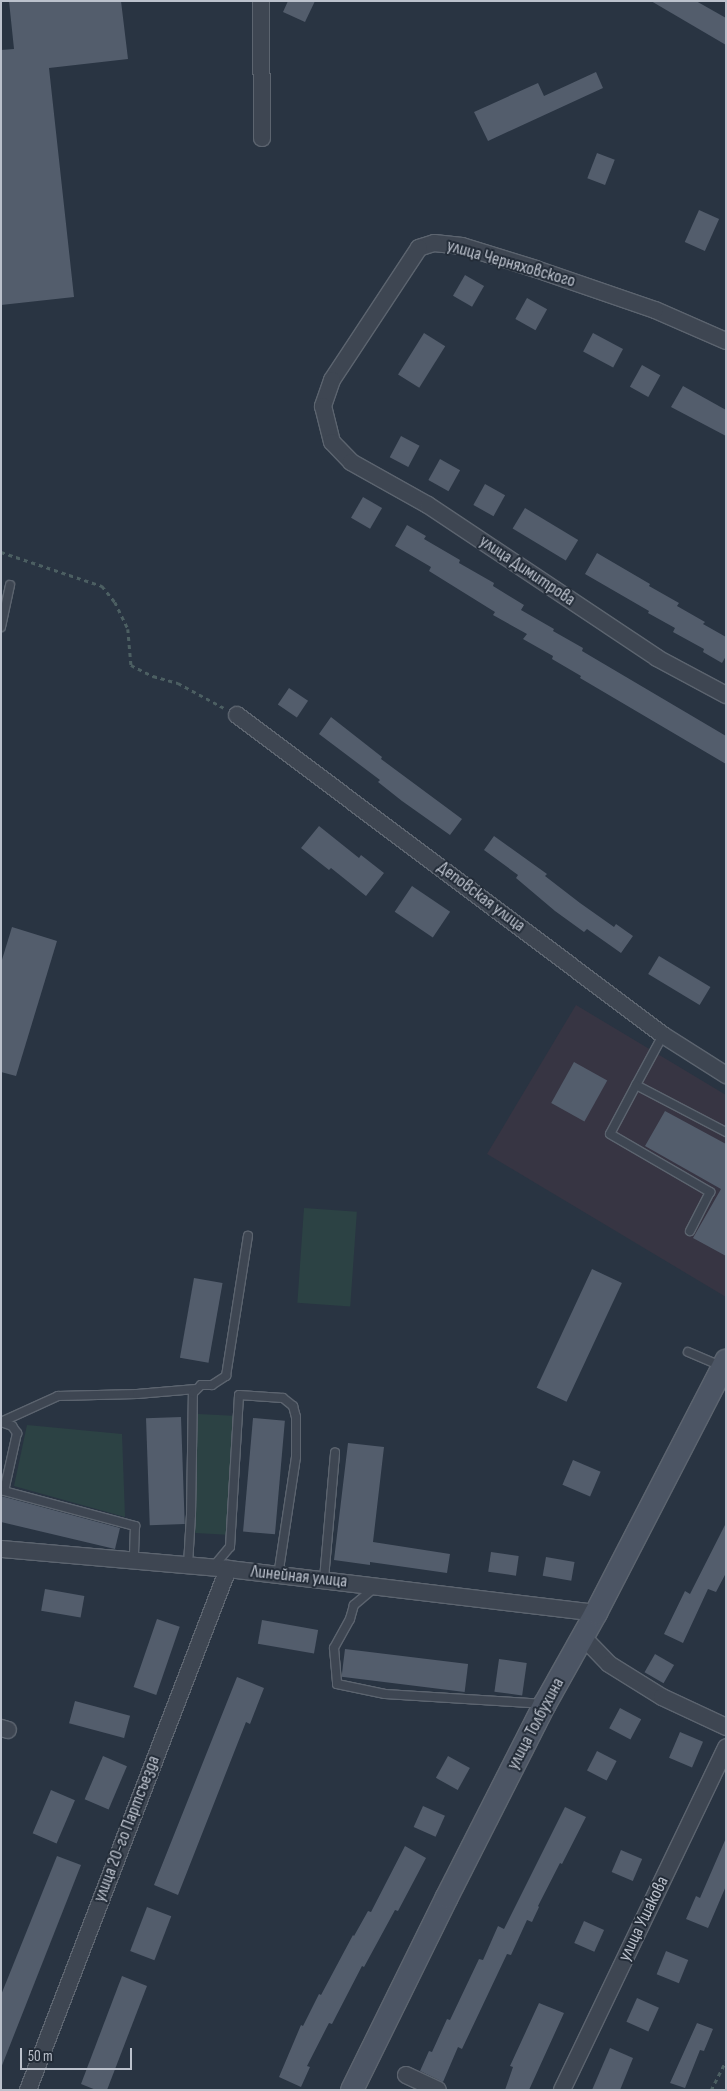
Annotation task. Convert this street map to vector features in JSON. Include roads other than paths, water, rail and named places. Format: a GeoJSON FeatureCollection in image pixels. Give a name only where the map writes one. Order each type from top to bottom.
{"type":"FeatureCollection","features":[{"type":"Feature","properties":{"kind":"street"},"geometry":{"type":"LineString","coordinates":[[261,1],[262,138]]}},
{"type":"Feature","properties":{"kind":"street","name":"улица Черняховского"},"geometry":{"type":"LineString","coordinates":[[332,442],[323,406],[332,380],[419,248],[434,243],[462,246],[546,272],[655,310],[726,341]]}},
{"type":"Feature","properties":{"kind":"street","name":"улица Димитрова"},"geometry":{"type":"LineString","coordinates":[[332,442],[351,462],[428,505],[657,658],[726,695]]}},
{"type":"Feature","properties":{"kind":"street","name":"Деповская улица"},"geometry":{"type":"LineString","coordinates":[[237,715],[663,1035],[726,1075]]}},
{"type":"Feature","properties":{"kind":"street","name":"улица Толбухина"},"geometry":{"type":"LineString","coordinates":[[352,2090],[545,1704],[596,1613],[724,1364]]}},
{"type":"Feature","properties":{"kind":"street","name":"Линейная улица"},"geometry":{"type":"LineString","coordinates":[[1,1548],[221,1568],[596,1613]]}},
{"type":"Feature","properties":{"kind":"street","name":"улица 20-го Партсъезда"},"geometry":{"type":"LineString","coordinates":[[28,2090],[221,1568]]}},
{"type":"Feature","properties":{"kind":"street"},"geometry":{"type":"LineString","coordinates":[[583,1637],[610,1664],[662,1697],[726,1727]]}},
{"type":"Feature","properties":{"kind":"street","name":"улица Ушакова"},"geometry":{"type":"LineString","coordinates":[[562,2090],[726,1747]]}},
{"type":"Feature","properties":{"kind":"street"},"geometry":{"type":"LineString","coordinates":[[406,2076],[438,2090]]}},
{"type":"Feature","properties":{"kind":"lane"},"geometry":{"type":"LineString","coordinates":[[1,627],[10,585]]}},
{"type":"Feature","properties":{"kind":"lane"},"geometry":{"type":"LineString","coordinates":[[663,1035],[610,1134],[710,1192],[690,1231]]}},
{"type":"Feature","properties":{"kind":"lane"},"geometry":{"type":"LineString","coordinates":[[636,1084],[726,1132]]}},
{"type":"Feature","properties":{"kind":"lane"},"geometry":{"type":"LineString","coordinates":[[188,1565],[192,1515],[193,1393],[201,1385],[212,1386],[226,1376],[248,1236]]}},
{"type":"Feature","properties":{"kind":"lane"},"geometry":{"type":"LineString","coordinates":[[688,1352],[724,1364]]}},
{"type":"Feature","properties":{"kind":"lane"},"geometry":{"type":"LineString","coordinates":[[134,1561],[135,1526],[4,1490],[17,1433],[12,1426],[1,1422],[58,1396],[137,1394],[196,1389]]}},
{"type":"Feature","properties":{"kind":"lane"},"geometry":{"type":"LineString","coordinates":[[221,1568],[230,1547],[239,1395],[283,1398],[293,1406],[296,1417],[296,1458],[278,1576]]}},
{"type":"Feature","properties":{"kind":"lane"},"geometry":{"type":"LineString","coordinates":[[324,1580],[335,1452]]}},
{"type":"Feature","properties":{"kind":"lane"},"geometry":{"type":"LineString","coordinates":[[376,1586],[362,1596],[354,1605],[350,1619],[334,1648],[336,1684],[385,1694],[545,1704]]}}]}
